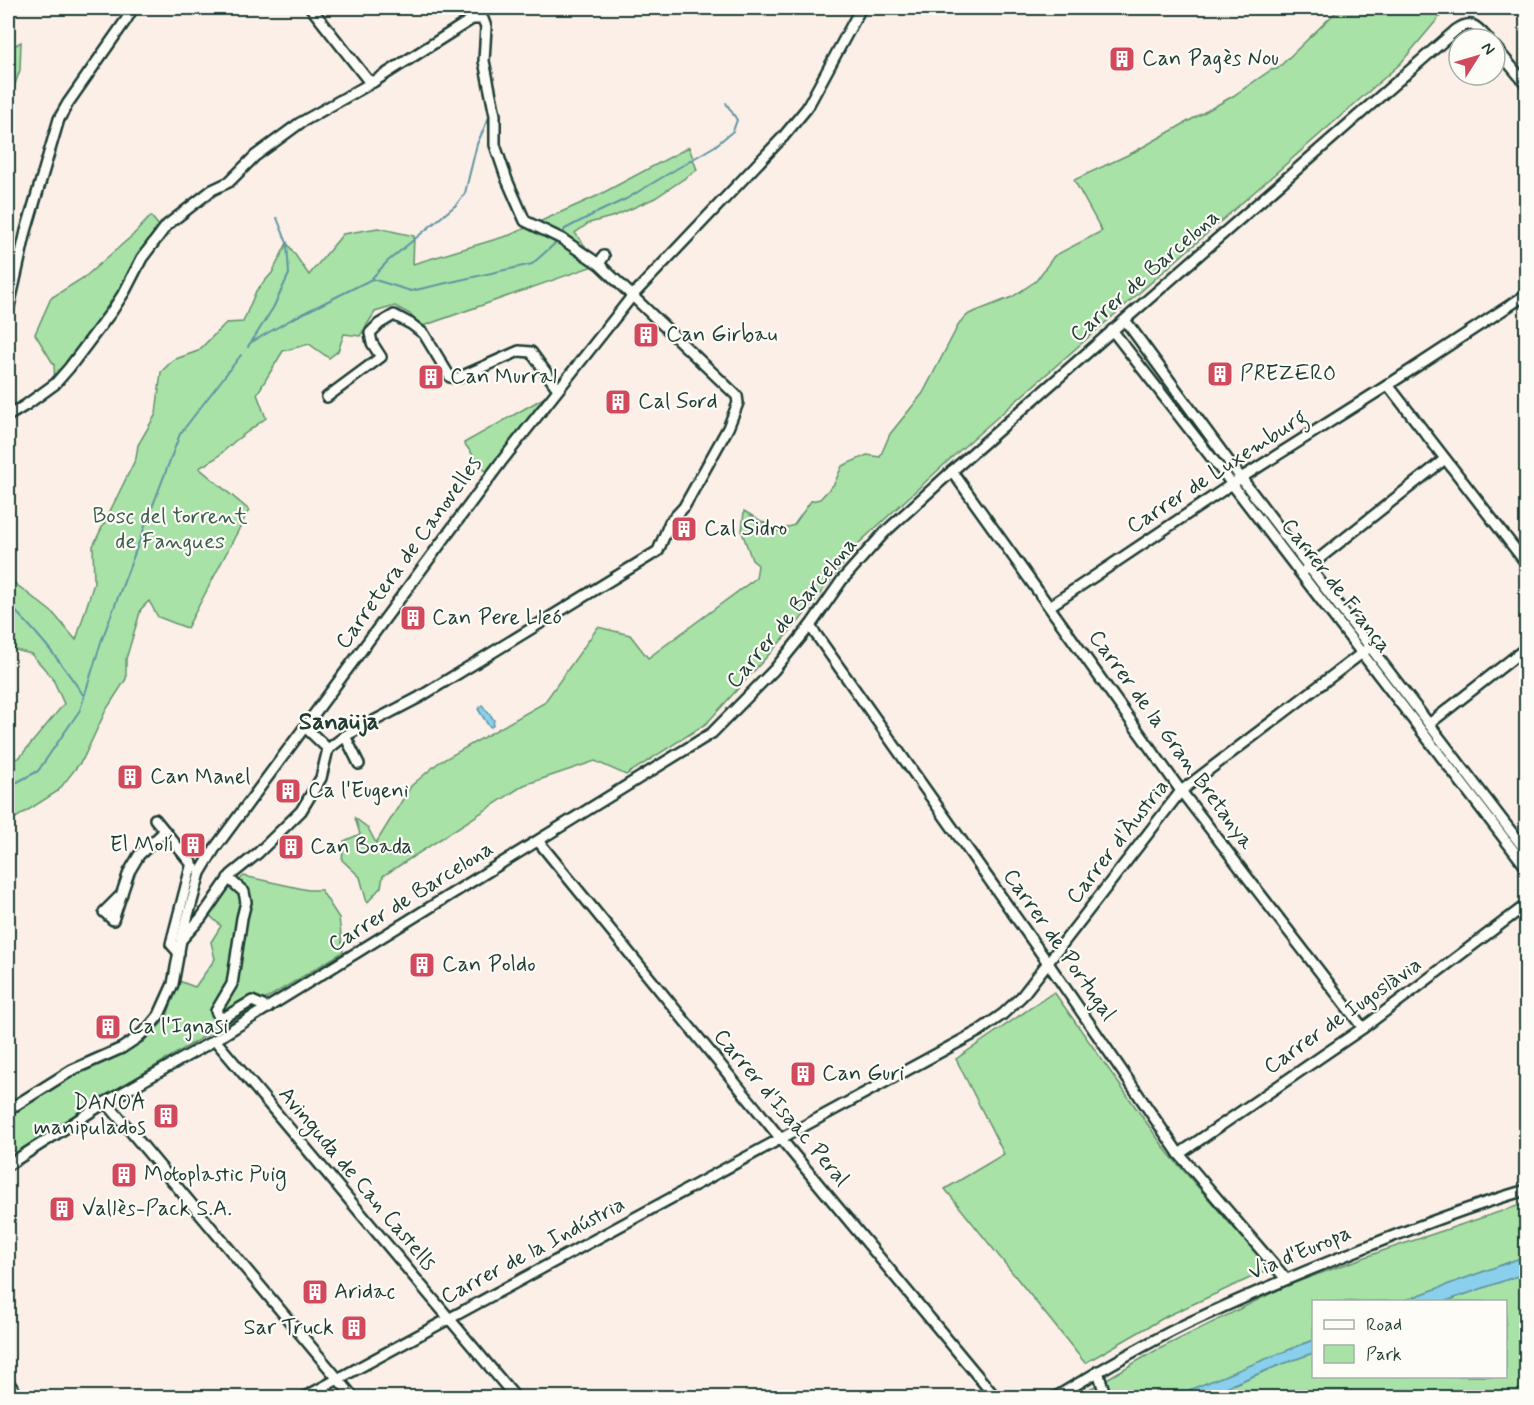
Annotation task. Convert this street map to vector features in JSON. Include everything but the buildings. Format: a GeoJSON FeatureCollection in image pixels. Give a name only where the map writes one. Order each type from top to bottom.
{"type":"FeatureCollection","features":[{"type":"Feature","properties":{"kind":"street"},"geometry":{"type":"LineString","coordinates":[[8,311],[26,231],[59,119],[133,8]]}},
{"type":"Feature","properties":{"kind":"street"},"geometry":{"type":"LineString","coordinates":[[310,8],[367,80],[373,82]]}},
{"type":"Feature","properties":{"kind":"street","name":"Carretera de Canovelles"},"geometry":{"type":"LineString","coordinates":[[8,1110],[72,1070],[122,1048],[144,1032],[159,1015],[173,984],[181,940],[200,873],[215,848],[495,470],[558,389],[633,296],[775,146],[807,108],[861,8]]}},
{"type":"Feature","properties":{"kind":"street"},"geometry":{"type":"LineString","coordinates":[[8,416],[55,384],[69,368],[112,311],[142,258],[167,225],[212,190],[229,182],[255,156],[300,123],[373,82],[472,19],[483,19],[486,27],[484,61],[495,115],[495,145],[525,221],[602,260],[633,296],[737,396],[738,403],[728,428],[684,507],[670,522],[658,551],[418,698],[345,736],[328,749],[321,778],[301,811],[271,842],[228,878],[201,918],[181,940]]}},
{"type":"Feature","properties":{"kind":"street","name":"Carrer de Barcelona"},"geometry":{"type":"LineString","coordinates":[[1460,27],[1470,24],[1477,27]]}},
{"type":"Feature","properties":{"kind":"street","name":"Carrer de Barcelona"},"geometry":{"type":"LineString","coordinates":[[8,1165],[105,1102],[268,1008],[712,733],[774,670],[810,626],[842,580],[884,533],[1112,330],[1447,38]]}},
{"type":"Feature","properties":{"kind":"street"},"geometry":{"type":"LineString","coordinates":[[1507,61],[1527,84]]}},
{"type":"Feature","properties":{"kind":"street","name":"Carrer de Luxemburg"},"geometry":{"type":"LineString","coordinates":[[1050,606],[1241,478],[1527,293]]}},
{"type":"Feature","properties":{"kind":"street"},"geometry":{"type":"LineString","coordinates":[[327,397],[381,357],[372,343],[370,333],[394,315],[424,334],[450,377],[458,378],[519,351],[531,352],[558,389]]}},
{"type":"Feature","properties":{"kind":"street","name":"Carrer de França"},"geometry":{"type":"LineString","coordinates":[[1125,320],[1241,478],[1305,570],[1527,867]]}},
{"type":"Feature","properties":{"kind":"street","name":"Carrer de França"},"geometry":{"type":"LineString","coordinates":[[1112,330],[1232,484],[1305,570]]}},
{"type":"Feature","properties":{"kind":"street"},"geometry":{"type":"LineString","coordinates":[[1388,385],[1527,563]]}},
{"type":"Feature","properties":{"kind":"street"},"geometry":{"type":"LineString","coordinates":[[1305,570],[1445,459]]}},
{"type":"Feature","properties":{"kind":"street","name":"Carrer de la Gran Bretanya"},"geometry":{"type":"LineString","coordinates":[[952,471],[1181,791],[1363,1028]]}},
{"type":"Feature","properties":{"kind":"street","name":"Carrer de Portugal"},"geometry":{"type":"LineString","coordinates":[[810,626],[1048,963],[1179,1154],[1286,1279]]}},
{"type":"Feature","properties":{"kind":"street"},"geometry":{"type":"LineString","coordinates":[[1430,724],[1527,648]]}},
{"type":"Feature","properties":{"kind":"street","name":"Carrer de França"},"geometry":{"type":"LineString","coordinates":[[1366,650],[1430,724],[1527,851]]}},
{"type":"Feature","properties":{"kind":"street","name":"Carrer d'Àustria"},"geometry":{"type":"LineString","coordinates":[[781,1139],[979,1031],[1003,1014],[1022,996],[1181,791],[1366,650]]}},
{"type":"Feature","properties":{"kind":"street"},"geometry":{"type":"LineString","coordinates":[[305,728],[328,749]]}},
{"type":"Feature","properties":{"kind":"street"},"geometry":{"type":"LineString","coordinates":[[345,736],[359,764]]}},
{"type":"Feature","properties":{"kind":"street"},"geometry":{"type":"LineString","coordinates":[[155,819],[200,873]]}},
{"type":"Feature","properties":{"kind":"street"},"geometry":{"type":"LineString","coordinates":[[122,894],[129,872],[139,855],[165,831]]}},
{"type":"Feature","properties":{"kind":"street","name":"Carrer d'Isaac Peral"},"geometry":{"type":"LineString","coordinates":[[538,841],[996,1398]]}},
{"type":"Feature","properties":{"kind":"street"},"geometry":{"type":"LineString","coordinates":[[179,953],[171,944],[192,863]]}},
{"type":"Feature","properties":{"kind":"street"},"geometry":{"type":"LineString","coordinates":[[228,878],[244,892],[246,902],[232,984],[216,1011],[219,1017],[225,1017],[252,1001],[268,1008]]}},
{"type":"Feature","properties":{"kind":"street","name":"Carrer de Iugoslàvia"},"geometry":{"type":"LineString","coordinates":[[1179,1154],[1363,1028],[1527,905]]}},
{"type":"Feature","properties":{"kind":"street","name":"Avinguda de Can Castells"},"geometry":{"type":"LineString","coordinates":[[215,1040],[516,1398]]}},
{"type":"Feature","properties":{"kind":"street"},"geometry":{"type":"LineString","coordinates":[[105,1102],[354,1398]]}},
{"type":"Feature","properties":{"kind":"street","name":"Carrer de la Indústria"},"geometry":{"type":"LineString","coordinates":[[303,1398],[781,1139]]}},
{"type":"Feature","properties":{"kind":"street","name":"Via d'Europa"},"geometry":{"type":"LineString","coordinates":[[1054,1398],[1098,1371],[1185,1325],[1286,1279],[1393,1236],[1489,1201],[1527,1190]]}},
{"type":"Feature","properties":{"kind":"street"},"geometry":{"type":"LineString","coordinates":[[1098,1371],[1105,1396]]}},
{"type":"Feature","properties":{"kind":"street"},"geometry":{"type":"LineString","coordinates":[[8,1382],[21,1398]]}},
{"type":"Feature","properties":{"kind":"green space"},"geometry":{"type":"Polygon","coordinates":[[[1340,8],[1447,8],[1400,64],[959,451],[859,543],[800,620],[707,723],[626,775],[595,761],[524,785],[383,876],[381,887],[367,903],[360,877],[342,860],[344,841],[360,834],[355,818],[368,828],[376,843],[411,786],[438,763],[544,703],[598,627],[630,635],[648,658],[756,578],[758,565],[752,560],[742,532],[744,511],[778,531],[794,525],[811,501],[820,499],[834,484],[842,466],[867,455],[880,457],[890,434],[923,393],[960,322],[969,314],[1012,297],[1036,281],[1054,256],[1102,231],[1074,180],[1134,152],[1233,96],[1271,70],[1277,69],[1340,8]]]}},
{"type":"Feature","properties":{"kind":"green space"},"geometry":{"type":"Polygon","coordinates":[[[21,42],[20,70],[8,104],[8,49],[21,42]]]}},
{"type":"Feature","properties":{"kind":"green space","name":"Bosc del torrent de Fangues"},"geometry":{"type":"Polygon","coordinates":[[[689,147],[697,170],[655,198],[615,216],[589,223],[575,233],[599,264],[420,327],[410,314],[395,306],[375,312],[360,336],[344,334],[338,351],[329,358],[309,344],[283,351],[257,394],[266,418],[216,458],[199,468],[249,510],[187,628],[158,617],[149,601],[141,609],[126,659],[126,679],[106,710],[83,759],[58,791],[8,823],[8,760],[19,758],[64,704],[52,677],[31,654],[16,650],[8,643],[8,578],[53,613],[76,640],[94,583],[93,546],[136,458],[138,445],[156,414],[161,372],[173,360],[198,351],[226,323],[243,322],[256,291],[272,273],[287,243],[309,275],[343,234],[378,228],[414,236],[413,264],[510,235],[597,196],[689,147]]]}},
{"type":"Feature","properties":{"kind":"green space"},"geometry":{"type":"Polygon","coordinates":[[[151,216],[163,231],[112,311],[55,384],[54,365],[35,334],[51,298],[86,276],[151,216]]]}},
{"type":"Feature","properties":{"kind":"green space"},"geometry":{"type":"Polygon","coordinates":[[[547,396],[488,475],[464,443],[547,396]]]}},
{"type":"Feature","properties":{"kind":"green space"},"geometry":{"type":"Polygon","coordinates":[[[244,876],[308,890],[321,890],[339,918],[343,952],[101,1099],[8,1159],[8,1117],[91,1067],[143,1042],[166,1019],[179,981],[195,987],[215,959],[211,942],[221,926],[208,914],[222,895],[244,876]]]}},
{"type":"Feature","properties":{"kind":"green space"},"geometry":{"type":"Polygon","coordinates":[[[1054,992],[1168,1153],[1270,1269],[1167,1316],[1085,1363],[945,1189],[1004,1154],[956,1059],[1054,992]]]}},
{"type":"Feature","properties":{"kind":"green space"},"geometry":{"type":"Polygon","coordinates":[[[1526,1203],[1526,1256],[1406,1300],[1312,1300],[1312,1340],[1172,1397],[1074,1398],[1153,1352],[1286,1286],[1526,1203]]]}},
{"type":"Feature","properties":{"kind":"green space"},"geometry":{"type":"Polygon","coordinates":[[[1526,1273],[1526,1397],[1375,1398],[1372,1393],[1365,1398],[1202,1398],[1312,1353],[1312,1378],[1507,1378],[1507,1300],[1449,1300],[1526,1273]]]}},
{"type":"Feature","properties":{"kind":"water"},"geometry":{"type":"Polygon","coordinates":[[[482,705],[494,720],[491,727],[478,709],[482,705]]]}},
{"type":"Feature","properties":{"kind":"water"},"geometry":{"type":"Polygon","coordinates":[[[1526,1256],[1526,1273],[1449,1300],[1406,1300],[1526,1256]]]}},
{"type":"Feature","properties":{"kind":"water"},"geometry":{"type":"Polygon","coordinates":[[[1312,1340],[1312,1353],[1202,1397],[1172,1397],[1312,1340]]]}},
{"type":"Feature","properties":{"kind":"waterway"},"geometry":{"type":"LineString","coordinates":[[485,16],[487,8]]}},
{"type":"Feature","properties":{"kind":"waterway"},"geometry":{"type":"LineString","coordinates":[[480,58],[479,44],[482,31]]}},
{"type":"Feature","properties":{"kind":"waterway"},"geometry":{"type":"LineString","coordinates":[[372,278],[388,261],[456,205],[465,193],[477,144],[490,115],[481,69]]}},
{"type":"Feature","properties":{"kind":"waterway"},"geometry":{"type":"LineString","coordinates":[[562,235],[565,229],[626,199],[715,146],[733,131],[737,120],[726,103]]}},
{"type":"Feature","properties":{"kind":"waterway"},"geometry":{"type":"LineString","coordinates":[[252,341],[273,308],[289,274],[287,243],[277,218]]}},
{"type":"Feature","properties":{"kind":"waterway"},"geometry":{"type":"LineString","coordinates":[[248,347],[250,343],[292,319],[372,279],[411,291],[532,264],[559,240]]}},
{"type":"Feature","properties":{"kind":"waterway"},"geometry":{"type":"LineString","coordinates":[[8,787],[38,771],[80,710],[101,642],[180,434],[241,355]]}},
{"type":"Feature","properties":{"kind":"waterway"},"geometry":{"type":"LineString","coordinates":[[8,604],[48,647],[84,696]]}},
{"type":"Feature","properties":{"kind":"place","name":"Can Pagès Nou"},"geometry":{"type":"Point","coordinates":[1122,59]}},
{"type":"Feature","properties":{"kind":"place","name":"Can Girbau"},"geometry":{"type":"Point","coordinates":[646,335]}},
{"type":"Feature","properties":{"kind":"place","name":"PREZERO"},"geometry":{"type":"Point","coordinates":[1220,374]}},
{"type":"Feature","properties":{"kind":"place","name":"Can Murral"},"geometry":{"type":"Point","coordinates":[431,377]}},
{"type":"Feature","properties":{"kind":"place","name":"Cal Sord"},"geometry":{"type":"Point","coordinates":[618,402]}},
{"type":"Feature","properties":{"kind":"place","name":"Cal Sidro"},"geometry":{"type":"Point","coordinates":[684,529]}},
{"type":"Feature","properties":{"kind":"place","name":"Can Pere Lleó"},"geometry":{"type":"Point","coordinates":[413,618]}},
{"type":"Feature","properties":{"kind":"place","name":"Can Manel"},"geometry":{"type":"Point","coordinates":[130,777]}},
{"type":"Feature","properties":{"kind":"place","name":"Ca l'Eugeni"},"geometry":{"type":"Point","coordinates":[288,791]}},
{"type":"Feature","properties":{"kind":"place","name":"El Molí"},"geometry":{"type":"Point","coordinates":[193,845]}},
{"type":"Feature","properties":{"kind":"place","name":"Can Boada"},"geometry":{"type":"Point","coordinates":[291,847]}},
{"type":"Feature","properties":{"kind":"place","name":"Can Poldo"},"geometry":{"type":"Point","coordinates":[422,965]}},
{"type":"Feature","properties":{"kind":"place","name":"Ca l'Ignasi"},"geometry":{"type":"Point","coordinates":[108,1027]}},
{"type":"Feature","properties":{"kind":"place","name":"Can Guri"},"geometry":{"type":"Point","coordinates":[803,1074]}},
{"type":"Feature","properties":{"kind":"place","name":"DANOA manipulados"},"geometry":{"type":"Point","coordinates":[166,1116]}},
{"type":"Feature","properties":{"kind":"place","name":"Motoplastic Puig"},"geometry":{"type":"Point","coordinates":[124,1175]}},
{"type":"Feature","properties":{"kind":"place","name":"Vallès-Pack S.A."},"geometry":{"type":"Point","coordinates":[62,1209]}},
{"type":"Feature","properties":{"kind":"place","name":"Aridac"},"geometry":{"type":"Point","coordinates":[315,1292]}},
{"type":"Feature","properties":{"kind":"place","name":"Sar Truck"},"geometry":{"type":"Point","coordinates":[354,1328]}},
{"type":"Feature","properties":{"kind":"district","name":"Sanaüja"},"geometry":{"type":"Point","coordinates":[339,722]}}]}
